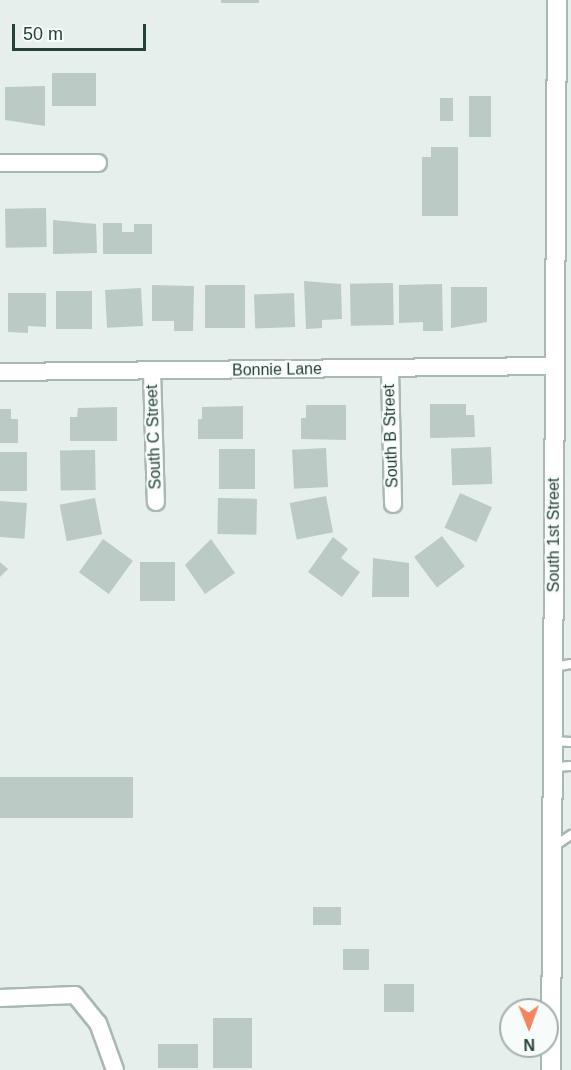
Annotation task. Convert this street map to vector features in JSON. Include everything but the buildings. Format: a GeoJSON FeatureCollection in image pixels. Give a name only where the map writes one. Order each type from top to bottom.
{"type":"FeatureCollection","features":[{"type":"Feature","properties":{"kind":"main road","name":"South 1st Street"},"geometry":{"type":"LineString","coordinates":[[551,1070],[552,847],[562,767],[555,366],[564,71],[557,0]]}},
{"type":"Feature","properties":{"kind":"street"},"geometry":{"type":"LineString","coordinates":[[0,163],[98,163]]}},
{"type":"Feature","properties":{"kind":"street","name":"Bonnie Lane"},"geometry":{"type":"LineString","coordinates":[[0,372],[555,366]]}},
{"type":"Feature","properties":{"kind":"street","name":"South B Street"},"geometry":{"type":"LineString","coordinates":[[390,369],[393,504]]}},
{"type":"Feature","properties":{"kind":"street","name":"South C Street"},"geometry":{"type":"LineString","coordinates":[[152,371],[156,502]]}},
{"type":"Feature","properties":{"kind":"street"},"geometry":{"type":"LineString","coordinates":[[0,998],[75,995],[98,1023],[115,1070]]}},
{"type":"Feature","properties":{"kind":"lane"},"geometry":{"type":"LineString","coordinates":[[552,847],[571,835]]}}]}
